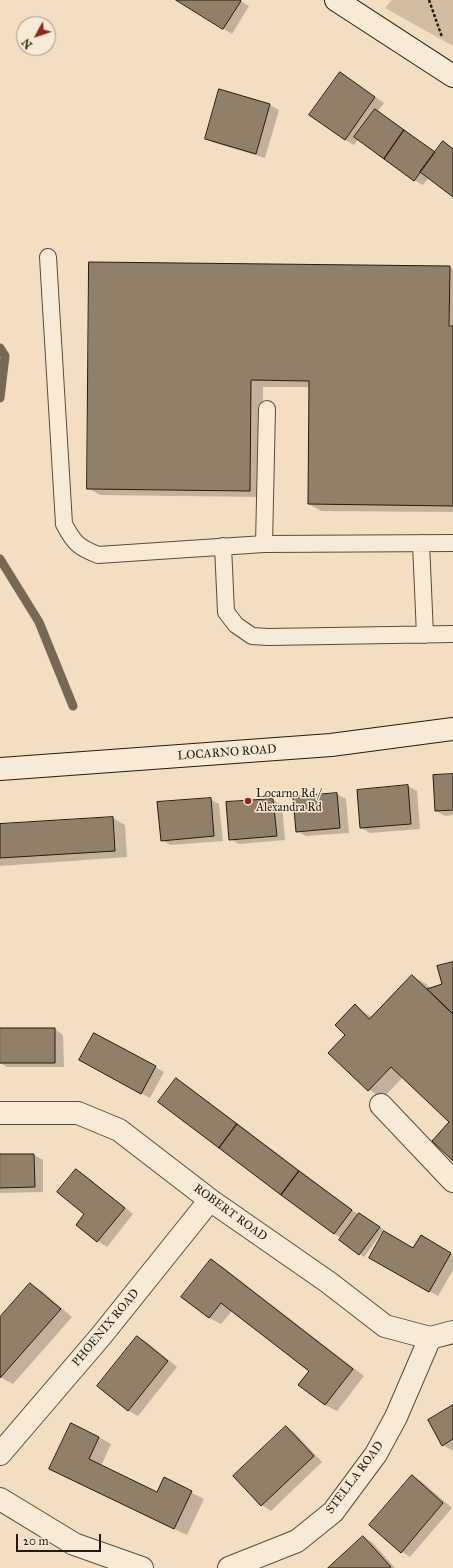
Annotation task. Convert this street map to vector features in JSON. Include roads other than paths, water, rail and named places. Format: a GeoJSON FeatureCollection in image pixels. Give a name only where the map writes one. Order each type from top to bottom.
{"type":"FeatureCollection","features":[{"type":"Feature","properties":{"kind":"street"},"geometry":{"type":"LineString","coordinates":[[336,0],[453,76]]}},
{"type":"Feature","properties":{"kind":"street","name":"LOCARNO ROAD"},"geometry":{"type":"LineString","coordinates":[[0,769],[331,745],[453,729]]}},
{"type":"Feature","properties":{"kind":"street"},"geometry":{"type":"LineString","coordinates":[[381,1104],[453,1181]]}},
{"type":"Feature","properties":{"kind":"street","name":"ROBERT ROAD"},"geometry":{"type":"LineString","coordinates":[[0,1113],[78,1113],[119,1130],[210,1200],[328,1282],[385,1326],[430,1338],[453,1332]]}},
{"type":"Feature","properties":{"kind":"street","name":"PHOENIX ROAD"},"geometry":{"type":"LineString","coordinates":[[0,1454],[101,1336],[210,1200]]}},
{"type":"Feature","properties":{"kind":"street","name":"STELLA ROAD"},"geometry":{"type":"LineString","coordinates":[[229,1568],[297,1541],[333,1512],[376,1454],[396,1417],[430,1338]]}},
{"type":"Feature","properties":{"kind":"street"},"geometry":{"type":"LineString","coordinates":[[0,1499],[74,1544],[142,1568]]}},
{"type":"Feature","properties":{"kind":"lane"},"geometry":{"type":"LineString","coordinates":[[48,257],[64,524],[72,540],[83,549],[98,555],[264,544],[453,543]]}},
{"type":"Feature","properties":{"kind":"lane"},"geometry":{"type":"LineString","coordinates":[[264,544],[267,410]]}},
{"type":"Feature","properties":{"kind":"lane"},"geometry":{"type":"LineString","coordinates":[[422,543],[425,635]]}},
{"type":"Feature","properties":{"kind":"lane"},"geometry":{"type":"LineString","coordinates":[[223,546],[226,612],[236,625],[252,636],[453,634]]}},
{"type":"Feature","properties":{"kind":"waterway"},"geometry":{"type":"LineString","coordinates":[[0,348],[5,356],[0,398]]}},
{"type":"Feature","properties":{"kind":"waterway"},"geometry":{"type":"LineString","coordinates":[[0,559],[39,622],[73,706]]}},
{"type":"Feature","properties":{"kind":"place","name":"Locarno Rd / Alexandra Rd"},"geometry":{"type":"Point","coordinates":[248,801]}}]}
